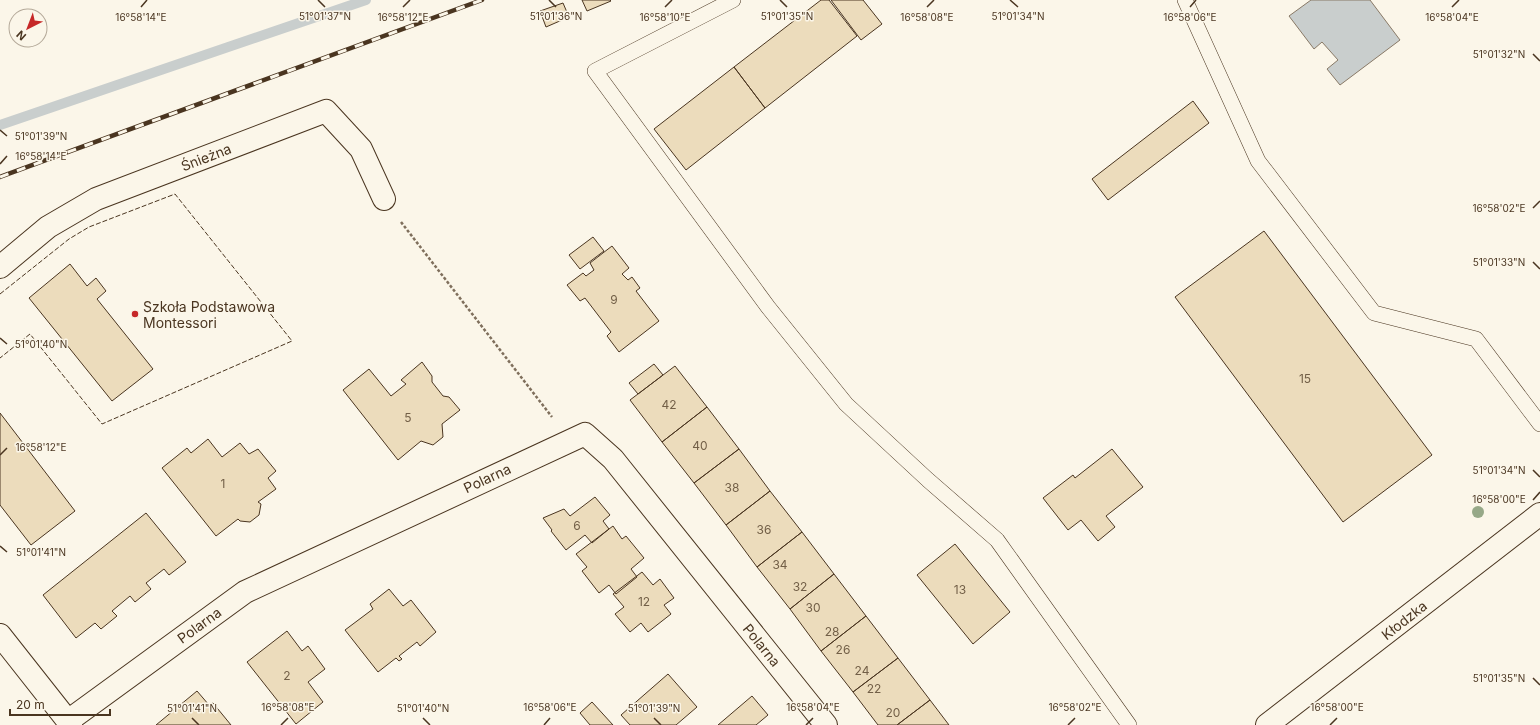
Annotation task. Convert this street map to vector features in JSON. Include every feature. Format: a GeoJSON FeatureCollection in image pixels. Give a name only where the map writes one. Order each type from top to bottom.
{"type":"FeatureCollection","features":[{"type":"Feature","properties":{"kind":"street","name":"Śnieżna"},"geometry":{"type":"LineString","coordinates":[[0,267],[48,227],[96,199],[326,111],[361,149],[384,199]]}},
{"type":"Feature","properties":{"kind":"street","name":"Polarna"},"geometry":{"type":"LineString","coordinates":[[70,723],[246,592],[585,434],[613,459],[826,725]]}},
{"type":"Feature","properties":{"kind":"street","name":"Kłodzka"},"geometry":{"type":"LineString","coordinates":[[1267,725],[1540,514]]}},
{"type":"Feature","properties":{"kind":"street"},"geometry":{"type":"LineString","coordinates":[[0,635],[70,723]]}},
{"type":"Feature","properties":{"kind":"lane"},"geometry":{"type":"LineString","coordinates":[[733,0],[595,71],[768,307],[846,404],[928,480],[998,540],[1129,725]]}},
{"type":"Feature","properties":{"kind":"lane"},"geometry":{"type":"LineString","coordinates":[[1185,0],[1258,161],[1374,313],[1476,339],[1540,424]]}},
{"type":"Feature","properties":{"kind":"path"},"geometry":{"type":"LineString","coordinates":[[384,199],[570,440]]}},
{"type":"Feature","properties":{"kind":"shaded area"},"geometry":{"type":"Polygon","coordinates":[[[1311,0],[1370,0],[1400,40],[1340,85],[1327,69],[1338,60],[1322,42],[1314,49],[1289,16],[1311,0]]]}},
{"type":"Feature","properties":{"kind":"building"},"geometry":{"type":"Polygon","coordinates":[[[582,0],[610,0],[611,1],[587,11],[582,0]]]}},
{"type":"Feature","properties":{"kind":"building"},"geometry":{"type":"Polygon","coordinates":[[[821,0],[829,0],[857,36],[765,108],[734,67],[821,0]]]}},
{"type":"Feature","properties":{"kind":"building"},"geometry":{"type":"Polygon","coordinates":[[[831,0],[863,0],[882,24],[861,40],[831,0]]]}},
{"type":"Feature","properties":{"kind":"building"},"geometry":{"type":"Polygon","coordinates":[[[563,3],[569,17],[546,27],[540,11],[563,3]]]}},
{"type":"Feature","properties":{"kind":"building"},"geometry":{"type":"Polygon","coordinates":[[[734,67],[765,108],[686,170],[654,129],[734,67]]]}},
{"type":"Feature","properties":{"kind":"building"},"geometry":{"type":"Polygon","coordinates":[[[1193,101],[1209,123],[1108,200],[1092,179],[1193,101]]]}},
{"type":"Feature","properties":{"kind":"building"},"geometry":{"type":"Polygon","coordinates":[[[1264,231],[1432,455],[1343,522],[1175,297],[1264,231]]]}},
{"type":"Feature","properties":{"kind":"building"},"geometry":{"type":"Polygon","coordinates":[[[593,237],[604,251],[580,269],[569,255],[593,237]]]}},
{"type":"Feature","properties":{"kind":"building"},"geometry":{"type":"Polygon","coordinates":[[[612,246],[629,268],[622,274],[628,280],[632,277],[640,288],[636,291],[659,321],[619,352],[607,336],[611,332],[585,298],[580,301],[567,285],[583,273],[586,276],[594,270],[590,263],[612,246]]]}},
{"type":"Feature","properties":{"kind":"building"},"geometry":{"type":"Polygon","coordinates":[[[70,264],[87,286],[96,278],[106,291],[97,299],[153,369],[112,401],[29,298],[70,264]]]}},
{"type":"Feature","properties":{"kind":"building"},"geometry":{"type":"Polygon","coordinates":[[[422,362],[432,376],[432,382],[443,396],[449,397],[460,410],[442,424],[443,437],[433,445],[421,441],[398,460],[343,390],[369,369],[391,396],[406,384],[401,380],[422,362]]]}},
{"type":"Feature","properties":{"kind":"building"},"geometry":{"type":"Polygon","coordinates":[[[654,364],[663,375],[638,394],[629,383],[654,364]]]}},
{"type":"Feature","properties":{"kind":"building"},"geometry":{"type":"Polygon","coordinates":[[[675,366],[707,407],[662,442],[630,400],[675,366]]]}},
{"type":"Feature","properties":{"kind":"building"},"geometry":{"type":"Polygon","coordinates":[[[707,407],[739,449],[694,483],[662,442],[707,407]]]}},
{"type":"Feature","properties":{"kind":"building"},"geometry":{"type":"Polygon","coordinates":[[[0,413],[75,511],[31,545],[0,505],[0,413]]]}},
{"type":"Feature","properties":{"kind":"building"},"geometry":{"type":"Polygon","coordinates":[[[208,439],[222,457],[240,443],[249,454],[258,449],[276,471],[268,478],[276,489],[258,502],[261,504],[259,515],[250,522],[240,521],[238,519],[216,536],[162,468],[187,448],[191,453],[208,439]]]}},
{"type":"Feature","properties":{"kind":"building"},"geometry":{"type":"Polygon","coordinates":[[[739,449],[770,491],[726,525],[694,483],[739,449]]]}},
{"type":"Feature","properties":{"kind":"building"},"geometry":{"type":"Polygon","coordinates":[[[1112,449],[1143,487],[1106,516],[1115,527],[1098,541],[1081,520],[1068,530],[1043,498],[1073,475],[1075,478],[1112,449]]]}},
{"type":"Feature","properties":{"kind":"building"},"geometry":{"type":"Polygon","coordinates":[[[770,491],[802,532],[757,567],[726,525],[770,491]]]}},
{"type":"Feature","properties":{"kind":"building"},"geometry":{"type":"Polygon","coordinates":[[[595,497],[610,515],[603,521],[609,529],[592,543],[585,535],[566,550],[543,518],[564,509],[570,516],[595,497]]]}},
{"type":"Feature","properties":{"kind":"building"},"geometry":{"type":"Polygon","coordinates":[[[146,513],[186,562],[169,575],[164,569],[146,583],[151,589],[135,602],[130,596],[112,611],[117,616],[101,629],[95,623],[76,638],[43,595],[146,513]]]}},
{"type":"Feature","properties":{"kind":"building"},"geometry":{"type":"Polygon","coordinates":[[[613,526],[622,539],[626,536],[644,558],[631,569],[637,577],[616,594],[609,585],[599,593],[582,571],[587,567],[576,554],[613,526]]]}},
{"type":"Feature","properties":{"kind":"building"},"geometry":{"type":"Polygon","coordinates":[[[802,532],[834,574],[790,609],[757,567],[802,532]]]}},
{"type":"Feature","properties":{"kind":"building"},"geometry":{"type":"Polygon","coordinates":[[[955,544],[1010,612],[973,644],[917,575],[955,544]]]}},
{"type":"Feature","properties":{"kind":"building"},"geometry":{"type":"Polygon","coordinates":[[[642,572],[653,585],[660,579],[674,598],[664,605],[671,614],[648,632],[641,623],[630,632],[615,614],[624,607],[613,594],[642,572]]]}},
{"type":"Feature","properties":{"kind":"building"},"geometry":{"type":"Polygon","coordinates":[[[834,574],[866,616],[821,651],[790,609],[834,574]]]}},
{"type":"Feature","properties":{"kind":"building"},"geometry":{"type":"Polygon","coordinates":[[[389,589],[403,606],[411,600],[436,632],[420,646],[417,642],[399,656],[402,659],[399,661],[396,658],[378,672],[345,630],[373,609],[370,604],[389,589]]]}},
{"type":"Feature","properties":{"kind":"building"},"geometry":{"type":"Polygon","coordinates":[[[866,616],[898,658],[853,692],[821,651],[866,616]]]}},
{"type":"Feature","properties":{"kind":"building"},"geometry":{"type":"Polygon","coordinates":[[[287,631],[302,651],[308,646],[325,669],[308,682],[323,702],[296,724],[247,662],[287,631]]]}},
{"type":"Feature","properties":{"kind":"building"},"geometry":{"type":"Polygon","coordinates":[[[898,658],[930,700],[897,725],[878,725],[853,692],[898,658]]]}},
{"type":"Feature","properties":{"kind":"building"},"geometry":{"type":"Polygon","coordinates":[[[668,674],[697,707],[676,725],[630,725],[621,715],[668,674]]]}},
{"type":"Feature","properties":{"kind":"building"},"geometry":{"type":"Polygon","coordinates":[[[197,691],[209,705],[213,703],[231,725],[156,725],[197,691]]]}},
{"type":"Feature","properties":{"kind":"building"},"geometry":{"type":"Polygon","coordinates":[[[752,696],[768,715],[756,725],[718,725],[752,696]]]}},
{"type":"Feature","properties":{"kind":"building"},"geometry":{"type":"Polygon","coordinates":[[[930,700],[949,725],[897,725],[930,700]]]}},
{"type":"Feature","properties":{"kind":"building"},"geometry":{"type":"Polygon","coordinates":[[[592,702],[613,725],[590,725],[580,713],[592,702]]]}},
{"type":"Feature","properties":{"kind":"waterway"},"geometry":{"type":"LineString","coordinates":[[0,125],[366,0]]}},
{"type":"Feature","properties":{"kind":"railway"},"geometry":{"type":"LineString","coordinates":[[0,177],[482,0]]}},
{"type":"Feature","properties":{"kind":"fence"},"geometry":{"type":"LineString","coordinates":[[0,294],[69,239],[89,227],[175,194],[292,341],[102,424],[30,334],[0,358]]}},
{"type":"Feature","properties":{"kind":"place","name":"Szkoła Podstawowa Montessori"},"geometry":{"type":"Point","coordinates":[135,314]}}]}
